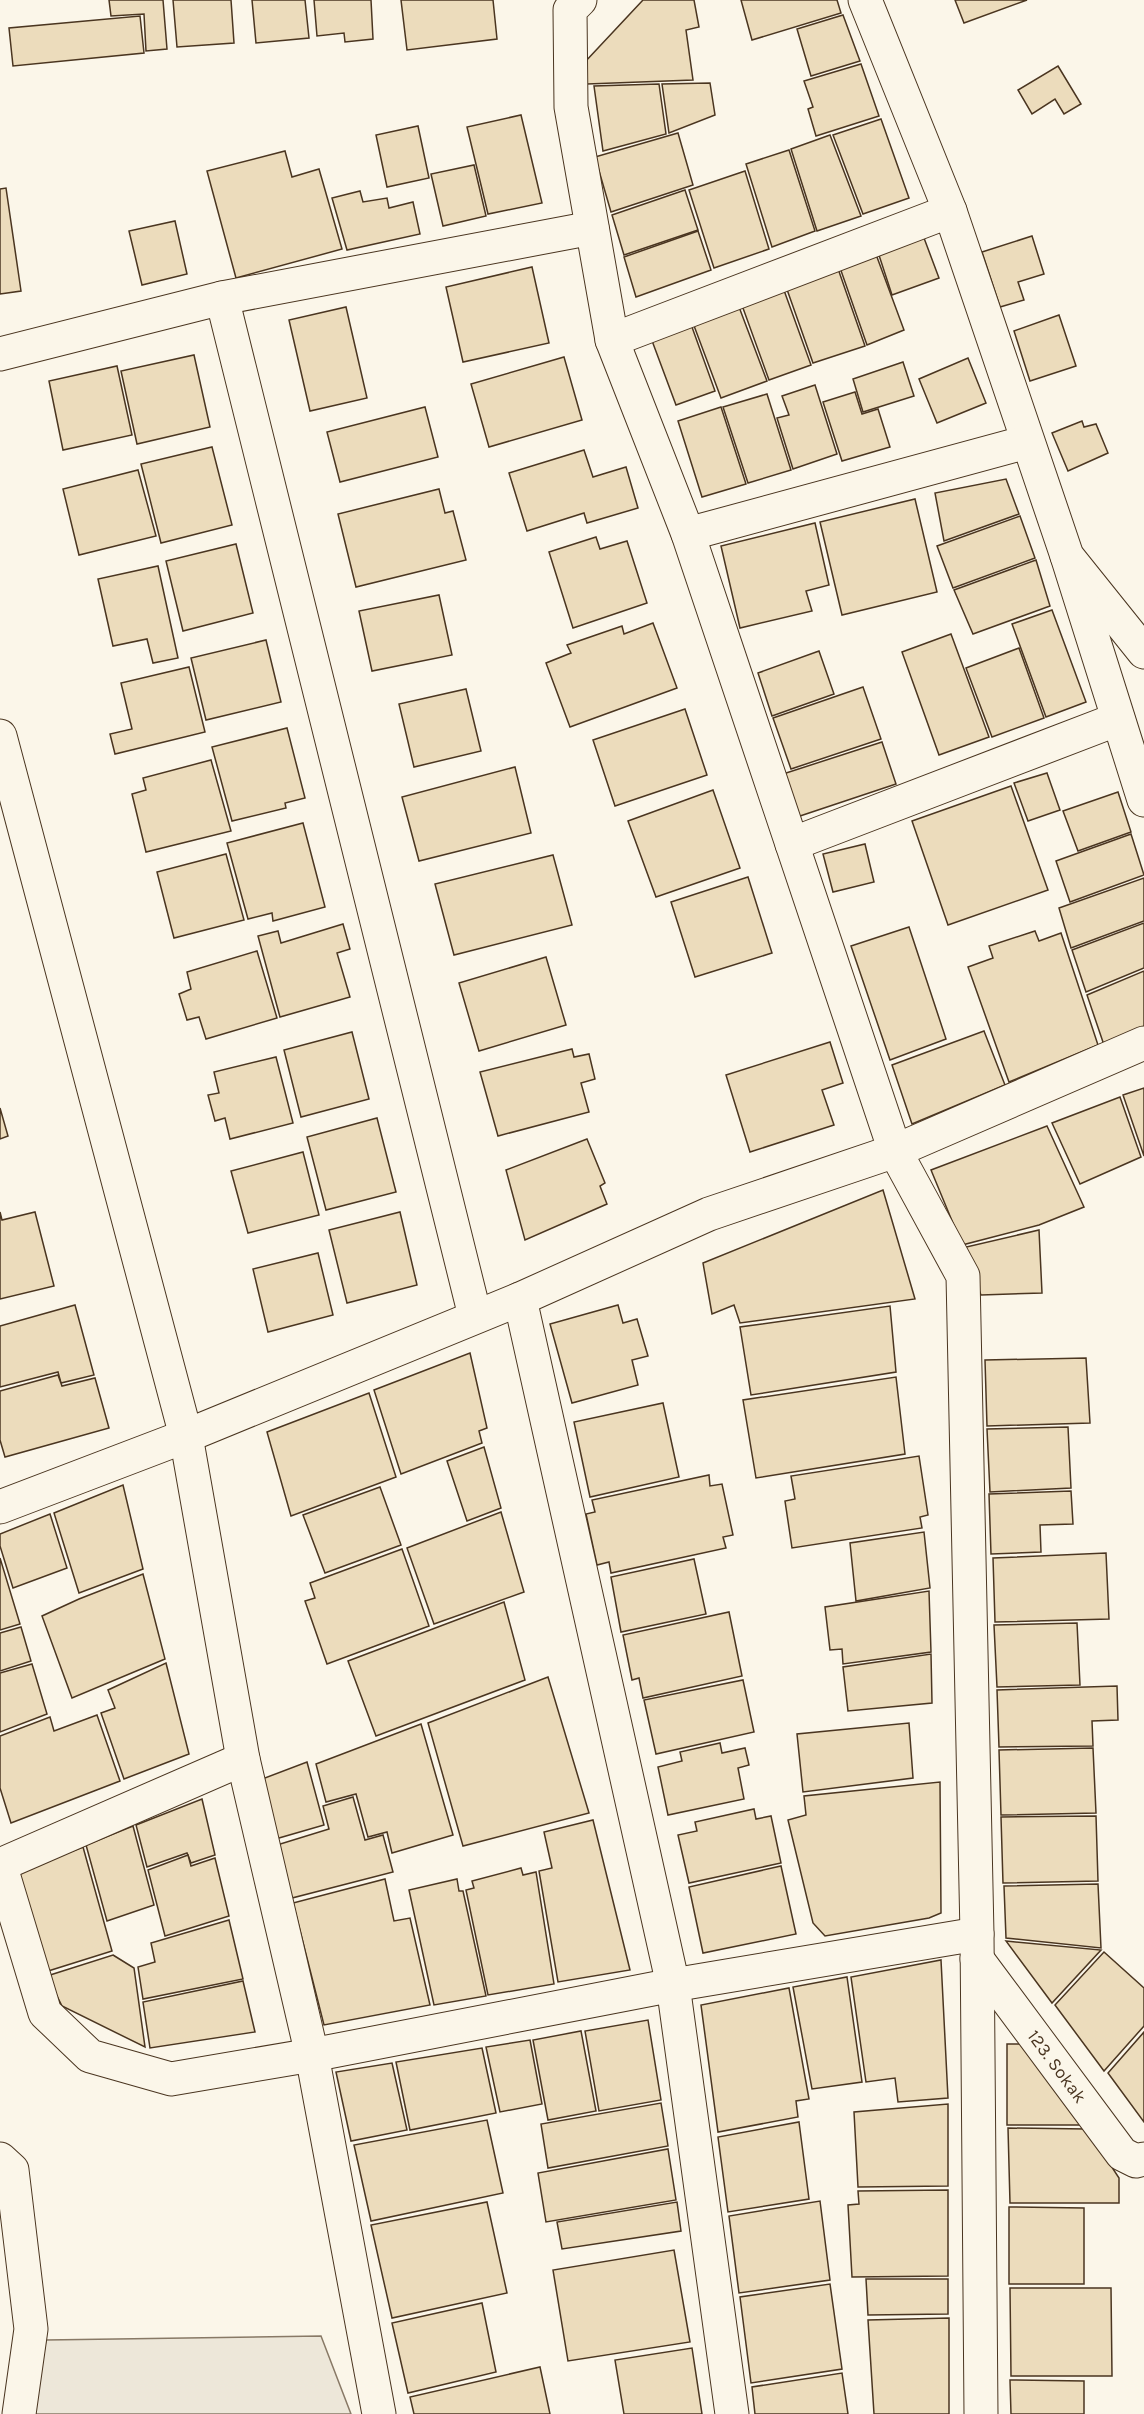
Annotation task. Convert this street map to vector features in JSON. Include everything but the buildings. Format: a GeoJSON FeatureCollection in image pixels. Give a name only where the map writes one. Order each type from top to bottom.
{"type":"FeatureCollection","features":[{"type":"Feature","properties":{"kind":"street"},"geometry":{"type":"LineString","coordinates":[[865,0],[950,211],[1067,556],[1144,800]]}},
{"type":"Feature","properties":{"kind":"street"},"geometry":{"type":"LineString","coordinates":[[572,3],[572,107],[612,340],[688,534],[895,1151],[963,1276],[977,1947],[981,2414]]}},
{"type":"Feature","properties":{"kind":"street"},"geometry":{"type":"LineString","coordinates":[[612,340],[950,211]]}},
{"type":"Feature","properties":{"kind":"street"},"geometry":{"type":"LineString","coordinates":[[0,354],[222,298],[592,228]]}},
{"type":"Feature","properties":{"kind":"street"},"geometry":{"type":"LineString","coordinates":[[222,298],[475,1316]]}},
{"type":"Feature","properties":{"kind":"street"},"geometry":{"type":"LineString","coordinates":[[688,534],[1027,442]]}},
{"type":"Feature","properties":{"kind":"street"},"geometry":{"type":"LineString","coordinates":[[1067,556],[1144,652]]}},
{"type":"Feature","properties":{"kind":"street"},"geometry":{"type":"LineString","coordinates":[[792,844],[1118,719]]}},
{"type":"Feature","properties":{"kind":"street"},"geometry":{"type":"LineString","coordinates":[[0,736],[186,1436],[243,1759],[312,2055],[379,2414]]}},
{"type":"Feature","properties":{"kind":"street"},"geometry":{"type":"LineString","coordinates":[[0,1507],[186,1436],[520,1299],[709,1214],[895,1151],[1144,1043]]}},
{"type":"Feature","properties":{"kind":"street"},"geometry":{"type":"LineString","coordinates":[[520,1299],[673,1985],[732,2414]]}},
{"type":"Feature","properties":{"kind":"street"},"geometry":{"type":"LineString","coordinates":[[243,1759],[0,1864],[45,2013],[90,2056],[171,2079],[312,2055],[673,1985],[977,1947]]}},
{"type":"Feature","properties":{"kind":"street","name":"123. Sokak"},"geometry":{"type":"LineString","coordinates":[[977,1947],[1122,2154],[1136,2161],[1144,2159]]}},
{"type":"Feature","properties":{"kind":"street"},"geometry":{"type":"LineString","coordinates":[[0,2159],[12,2170],[31,2329],[19,2414]]}},
{"type":"Feature","properties":{"kind":"shaded area"},"geometry":{"type":"Polygon","coordinates":[[[321,2336],[351,2414],[34,2414],[46,2340],[321,2336]]]}}]}
